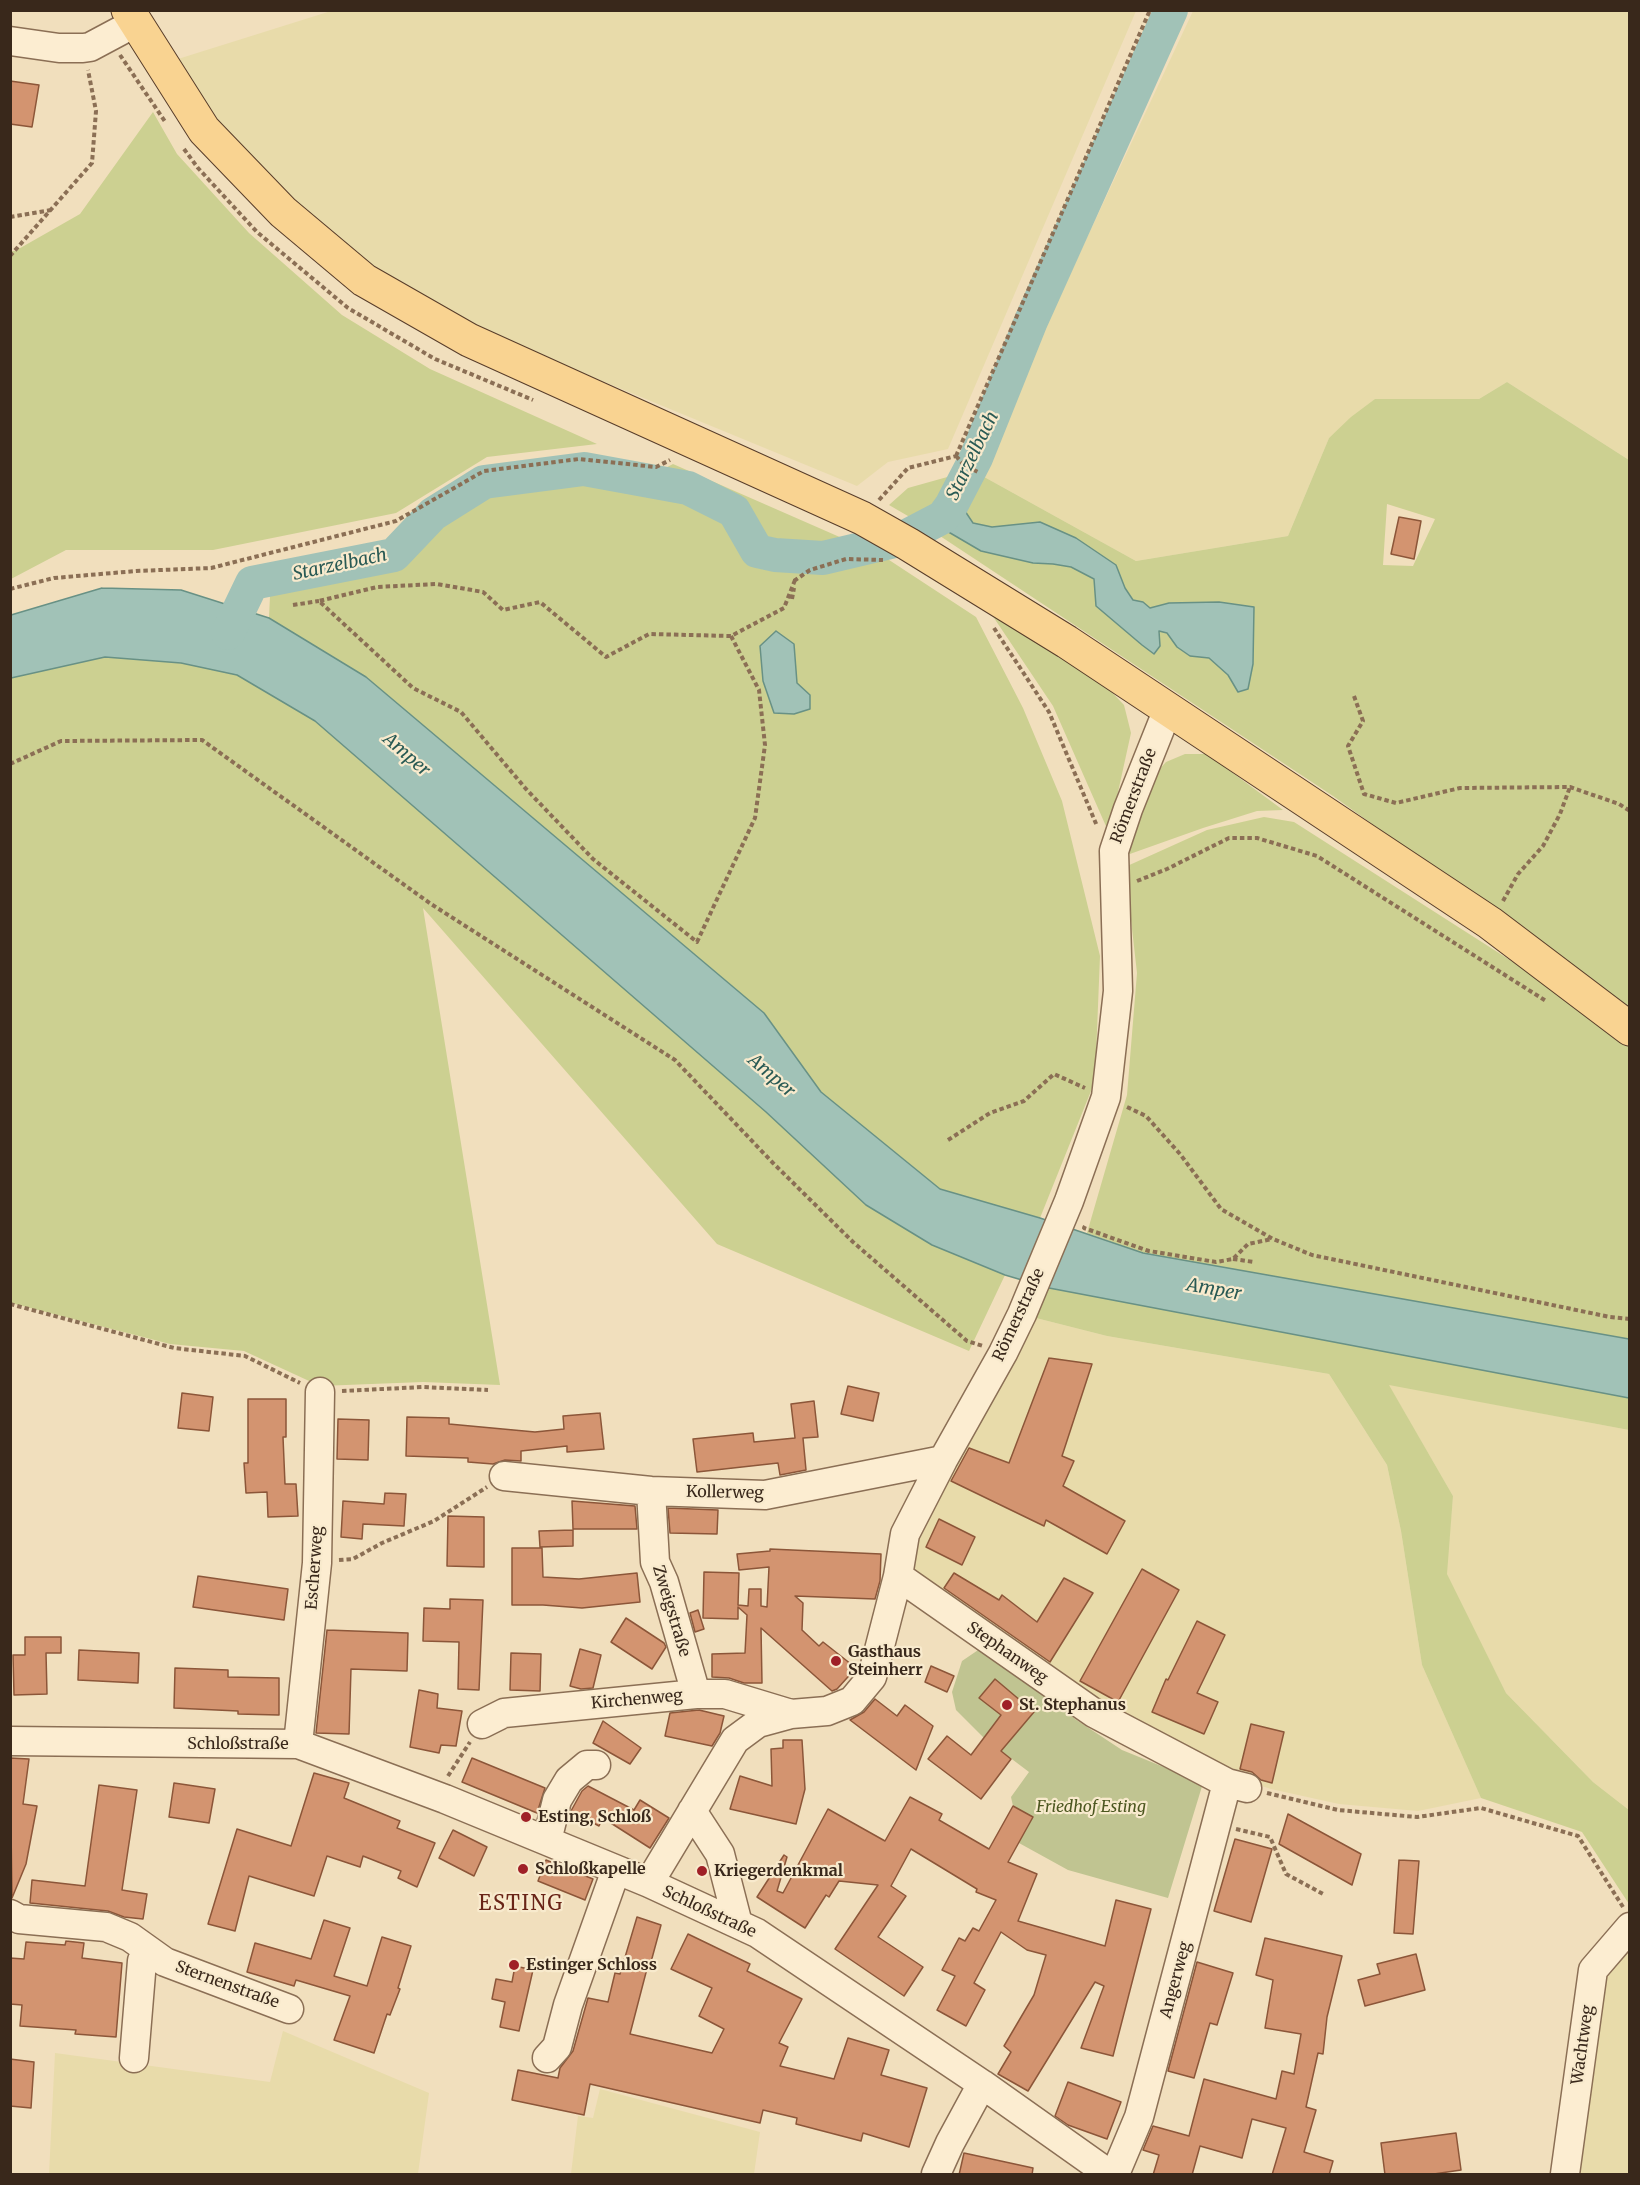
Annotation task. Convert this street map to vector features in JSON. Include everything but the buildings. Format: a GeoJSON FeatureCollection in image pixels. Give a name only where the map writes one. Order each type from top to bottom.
{"type":"FeatureCollection","features":[{"type":"Feature","properties":{"kind":"main road"},"geometry":{"type":"LineString","coordinates":[[132,17],[204,130],[283,212],[364,280],[469,340],[871,523],[898,552],[1067,642],[1490,923],[1629,1029]]}},
{"type":"Feature","properties":{"kind":"street"},"geometry":{"type":"LineString","coordinates":[[10,41],[59,48],[90,47],[132,17]]}},
{"type":"Feature","properties":{"kind":"street","name":"Römerstraße"},"geometry":{"type":"LineString","coordinates":[[649,1883],[735,1740],[758,1723],[791,1714],[827,1711],[852,1701],[872,1677],[898,1576],[904,1534],[1075,1216],[1106,1097],[1118,991],[1114,851],[1128,808],[1168,709]]}},
{"type":"Feature","properties":{"kind":"street","name":"Escherweg"},"geometry":{"type":"LineString","coordinates":[[298,1744],[317,1563],[320,1392]]}},
{"type":"Feature","properties":{"kind":"street","name":"Kollerweg"},"geometry":{"type":"LineString","coordinates":[[504,1476],[651,1491],[765,1495],[826,1485],[943,1460]]}},
{"type":"Feature","properties":{"kind":"street","name":"Zweigstraße"},"geometry":{"type":"LineString","coordinates":[[651,1491],[655,1562],[664,1582],[696,1694]]}},
{"type":"Feature","properties":{"kind":"street","name":"Stephanweg"},"geometry":{"type":"LineString","coordinates":[[898,1576],[1094,1713],[1237,1786]]}},
{"type":"Feature","properties":{"kind":"street","name":"Kirchenweg"},"geometry":{"type":"LineString","coordinates":[[483,1724],[504,1713],[696,1694],[725,1694],[791,1714]]}},
{"type":"Feature","properties":{"kind":"street","name":"Schloßstraße"},"geometry":{"type":"LineString","coordinates":[[10,1741],[298,1744],[437,1796],[649,1883],[757,1933],[982,2084],[1109,2175]]}},
{"type":"Feature","properties":{"kind":"street"},"geometry":{"type":"LineString","coordinates":[[547,1841],[557,1800],[569,1780],[588,1765],[596,1765]]}},
{"type":"Feature","properties":{"kind":"street","name":"Angerweg"},"geometry":{"type":"LineString","coordinates":[[1115,2175],[1139,2117],[1217,1825],[1237,1786]]}},
{"type":"Feature","properties":{"kind":"street"},"geometry":{"type":"LineString","coordinates":[[692,1811],[720,1854],[738,1924]]}},
{"type":"Feature","properties":{"kind":"street"},"geometry":{"type":"LineString","coordinates":[[547,2058],[557,2047],[568,2005],[616,1870]]}},
{"type":"Feature","properties":{"kind":"street","name":"Sternenstraße"},"geometry":{"type":"LineString","coordinates":[[10,1914],[19,1919],[106,1927],[130,1937],[153,1961],[290,2008]]}},
{"type":"Feature","properties":{"kind":"street","name":"Wachtweg"},"geometry":{"type":"LineString","coordinates":[[1564,2175],[1593,1970],[1626,1917]]}},
{"type":"Feature","properties":{"kind":"street"},"geometry":{"type":"LineString","coordinates":[[134,2058],[153,1961]]}},
{"type":"Feature","properties":{"kind":"street"},"geometry":{"type":"LineString","coordinates":[[936,2175],[950,2143],[982,2084]]}},
{"type":"Feature","properties":{"kind":"path"},"geometry":{"type":"LineString","coordinates":[[956,456],[1150,10]]}},
{"type":"Feature","properties":{"kind":"path"},"geometry":{"type":"LineString","coordinates":[[10,256],[92,163],[96,111],[83,48]]}},
{"type":"Feature","properties":{"kind":"path"},"geometry":{"type":"LineString","coordinates":[[10,218],[52,210]]}},
{"type":"Feature","properties":{"kind":"path"},"geometry":{"type":"LineString","coordinates":[[956,456],[964,465],[980,473]]}},
{"type":"Feature","properties":{"kind":"path"},"geometry":{"type":"LineString","coordinates":[[871,523],[908,468],[956,456]]}},
{"type":"Feature","properties":{"kind":"path"},"geometry":{"type":"LineString","coordinates":[[10,589],[54,578],[211,568],[396,521],[484,471],[579,459],[656,467],[672,459]]}},
{"type":"Feature","properties":{"kind":"path"},"geometry":{"type":"LineString","coordinates":[[292,605],[376,587],[437,584],[483,592],[503,610],[540,602],[606,657],[649,634],[731,636],[784,608],[795,580],[810,570],[846,559],[898,552]]}},
{"type":"Feature","properties":{"kind":"path"},"geometry":{"type":"LineString","coordinates":[[792,599],[795,580]]}},
{"type":"Feature","properties":{"kind":"path"},"geometry":{"type":"LineString","coordinates":[[319,601],[413,688],[461,712],[526,789],[593,859],[697,942],[755,818],[765,745],[759,690],[731,636]]}},
{"type":"Feature","properties":{"kind":"path"},"geometry":{"type":"LineString","coordinates":[[990,623],[1049,712],[1097,826]]}},
{"type":"Feature","properties":{"kind":"path"},"geometry":{"type":"LineString","coordinates":[[1354,696],[1363,721],[1347,747],[1364,794],[1396,802],[1460,788],[1570,787],[1619,804],[1629,811]]}},
{"type":"Feature","properties":{"kind":"path"},"geometry":{"type":"LineString","coordinates":[[10,764],[61,741],[202,740],[431,904],[675,1060],[773,1163],[853,1242],[967,1341],[1003,1353]]}},
{"type":"Feature","properties":{"kind":"path"},"geometry":{"type":"LineString","coordinates":[[1490,923],[1518,874],[1543,846],[1560,814],[1570,787]]}},
{"type":"Feature","properties":{"kind":"path"},"geometry":{"type":"LineString","coordinates":[[1115,890],[1229,838],[1257,838],[1317,856],[1554,1005]]}},
{"type":"Feature","properties":{"kind":"path"},"geometry":{"type":"LineString","coordinates":[[948,1140],[990,1113],[1024,1101],[1054,1074],[1146,1116],[1180,1154],[1221,1209],[1273,1239],[1312,1255],[1629,1319]]}},
{"type":"Feature","properties":{"kind":"path"},"geometry":{"type":"LineString","coordinates":[[1075,1216],[1084,1228],[1149,1251],[1216,1262],[1233,1259],[1254,1262]]}},
{"type":"Feature","properties":{"kind":"path"},"geometry":{"type":"LineString","coordinates":[[1233,1259],[1248,1244],[1273,1239]]}},
{"type":"Feature","properties":{"kind":"path"},"geometry":{"type":"LineString","coordinates":[[10,1304],[174,1348],[245,1356],[320,1392],[422,1387],[488,1390]]}},
{"type":"Feature","properties":{"kind":"path"},"geometry":{"type":"LineString","coordinates":[[317,1563],[353,1559],[382,1543],[434,1521],[504,1476]]}},
{"type":"Feature","properties":{"kind":"path"},"geometry":{"type":"LineString","coordinates":[[437,1796],[456,1762],[483,1724]]}},
{"type":"Feature","properties":{"kind":"path"},"geometry":{"type":"LineString","coordinates":[[1237,1786],[1338,1810],[1417,1817],[1481,1808],[1578,1836],[1626,1917]]}},
{"type":"Feature","properties":{"kind":"path"},"geometry":{"type":"LineString","coordinates":[[1217,1825],[1270,1837],[1286,1874],[1325,1895]]}},
{"type":"Feature","properties":{"kind":"shaded area"},"geometry":{"type":"Polygon","coordinates":[[[331,11],[1136,11],[948,449],[888,462],[857,486],[471,327],[371,271],[295,206],[162,64],[331,11]]]}},
{"type":"Feature","properties":{"kind":"shaded area"},"geometry":{"type":"Polygon","coordinates":[[[1193,11],[1629,11],[1629,460],[1507,382],[1479,399],[1376,399],[1329,438],[1288,536],[1136,561],[977,473],[1193,11]]]}},
{"type":"Feature","properties":{"kind":"shaded area"},"geometry":{"type":"Polygon","coordinates":[[[1036,1318],[1107,1336],[1329,1374],[1387,1465],[1401,1531],[1422,1665],[1481,1798],[1418,1811],[1339,1804],[1271,1789],[1221,1773],[1097,1709],[908,1576],[914,1536],[943,1479],[1036,1318]]]}},
{"type":"Feature","properties":{"kind":"shaded area"},"geometry":{"type":"Polygon","coordinates":[[[1388,1384],[1629,1430],[1629,1810],[1593,1782],[1506,1693],[1446,1574],[1453,1496],[1388,1384]]]}},
{"type":"Feature","properties":{"kind":"shaded area"},"geometry":{"type":"Polygon","coordinates":[[[1629,1947],[1629,2174],[1574,2174],[1601,1978],[1629,1947]]]}},
{"type":"Feature","properties":{"kind":"shaded area"},"geometry":{"type":"Polygon","coordinates":[[[283,2031],[429,2093],[418,2174],[49,2174],[55,2053],[270,2082],[283,2031]]]}},
{"type":"Feature","properties":{"kind":"shaded area"},"geometry":{"type":"Polygon","coordinates":[[[600,2089],[760,2132],[754,2174],[571,2174],[578,2116],[593,2118],[600,2089]]]}},
{"type":"Feature","properties":{"kind":"green space"},"geometry":{"type":"Polygon","coordinates":[[[153,112],[177,154],[249,233],[342,315],[430,369],[597,444],[487,457],[396,513],[213,550],[66,550],[11,579],[11,251],[15,251],[80,214],[153,112]]]}},
{"type":"Feature","properties":{"kind":"green space"},"geometry":{"type":"Polygon","coordinates":[[[1507,382],[1629,460],[1629,1012],[1582,974],[1333,796],[937,534],[977,473],[1136,561],[1288,536],[1329,438],[1375,399],[1479,399],[1507,382]],[[1387,504],[1383,565],[1413,566],[1435,519],[1387,504]]]}},
{"type":"Feature","properties":{"kind":"green space"},"geometry":{"type":"Polygon","coordinates":[[[673,464],[883,556],[976,617],[1023,708],[1062,801],[1100,956],[1095,1081],[1040,1218],[940,1189],[821,1092],[764,1013],[366,677],[269,618],[270,596],[399,566],[445,523],[491,493],[584,477],[654,474],[673,464]]]}},
{"type":"Feature","properties":{"kind":"green space"},"geometry":{"type":"Polygon","coordinates":[[[958,474],[920,523],[889,505],[908,488],[958,474]]]}},
{"type":"Feature","properties":{"kind":"green space"},"geometry":{"type":"Polygon","coordinates":[[[984,603],[1103,683],[1124,705],[1131,733],[1109,833],[1053,706],[984,603]]]}},
{"type":"Feature","properties":{"kind":"green space"},"geometry":{"type":"Polygon","coordinates":[[[105,657],[181,663],[237,675],[315,721],[766,1112],[866,1205],[932,1245],[1005,1275],[969,1351],[717,1244],[423,908],[500,1385],[423,1382],[320,1386],[244,1351],[170,1344],[11,1303],[10,678],[105,657]]]}},
{"type":"Feature","properties":{"kind":"green space"},"geometry":{"type":"Polygon","coordinates":[[[1185,754],[1207,754],[1283,810],[1257,811],[1127,855],[1149,781],[1166,762],[1185,754]]]}},
{"type":"Feature","properties":{"kind":"green space"},"geometry":{"type":"Polygon","coordinates":[[[1264,817],[1294,822],[1574,1001],[1629,1047],[1629,1339],[1143,1253],[1087,1233],[1127,1095],[1137,973],[1125,867],[1207,830],[1264,817]]]}},
{"type":"Feature","properties":{"kind":"green space"},"geometry":{"type":"Polygon","coordinates":[[[1049,1288],[1629,1398],[1629,1430],[1389,1385],[1453,1496],[1447,1574],[1506,1693],[1593,1782],[1629,1810],[1629,1904],[1582,1832],[1481,1798],[1422,1665],[1401,1531],[1387,1465],[1329,1374],[1107,1336],[1036,1318],[1049,1288]]]}},
{"type":"Feature","properties":{"kind":"green space","name":"Friedhof Esting"},"geometry":{"type":"Polygon","coordinates":[[[987,1644],[1075,1719],[1122,1750],[1203,1783],[1168,1898],[1068,1870],[999,1832],[1013,1806],[1011,1797],[1029,1772],[984,1738],[956,1710],[952,1692],[962,1661],[987,1644]]]}},
{"type":"Feature","properties":{"kind":"water"},"geometry":{"type":"Polygon","coordinates":[[[963,471],[972,475],[963,508],[973,523],[992,527],[1040,522],[1076,538],[1116,565],[1125,588],[1133,600],[1143,602],[1150,608],[1169,603],[1219,602],[1254,607],[1253,664],[1248,689],[1238,692],[1228,675],[1209,658],[1190,656],[1177,647],[1167,633],[1159,631],[1160,646],[1154,654],[1096,606],[1094,579],[1071,567],[1033,563],[981,551],[928,520],[963,471]]]}},
{"type":"Feature","properties":{"kind":"water","name":"Amper"},"geometry":{"type":"Polygon","coordinates":[[[102,588],[181,590],[269,618],[366,677],[764,1013],[821,1092],[940,1189],[1040,1218],[1143,1253],[1629,1339],[1629,1398],[1049,1288],[1005,1275],[932,1245],[866,1205],[766,1112],[315,721],[237,675],[181,663],[105,657],[11,678],[11,615],[102,588]]]}},
{"type":"Feature","properties":{"kind":"water"},"geometry":{"type":"Polygon","coordinates":[[[776,631],[794,644],[797,683],[810,695],[810,709],[794,714],[774,713],[763,681],[760,646],[776,631]]]}},
{"type":"Feature","properties":{"kind":"waterway","name":"Starzelbach"},"geometry":{"type":"LineString","coordinates":[[228,633],[252,583],[394,555],[433,514],[484,482],[584,469],[688,488],[734,511],[757,551],[775,555],[823,558],[899,540],[943,517],[976,458],[1031,321],[1171,10]]}},
{"type":"Feature","properties":{"kind":"place","name":"Gasthaus Steinherr"},"geometry":{"type":"Point","coordinates":[836,1661]}},
{"type":"Feature","properties":{"kind":"place","name":"St. Stephanus"},"geometry":{"type":"Point","coordinates":[1007,1705]}},
{"type":"Feature","properties":{"kind":"place","name":"Esting, Schloß"},"geometry":{"type":"Point","coordinates":[526,1817]}},
{"type":"Feature","properties":{"kind":"place","name":"Schloßkapelle"},"geometry":{"type":"Point","coordinates":[523,1869]}},
{"type":"Feature","properties":{"kind":"place","name":"Kriegerdenkmal"},"geometry":{"type":"Point","coordinates":[702,1871]}},
{"type":"Feature","properties":{"kind":"place","name":"Estinger Schloss"},"geometry":{"type":"Point","coordinates":[514,1965]}},
{"type":"Feature","properties":{"kind":"district","name":"ESTING"},"geometry":{"type":"Point","coordinates":[521,1904]}}]}
